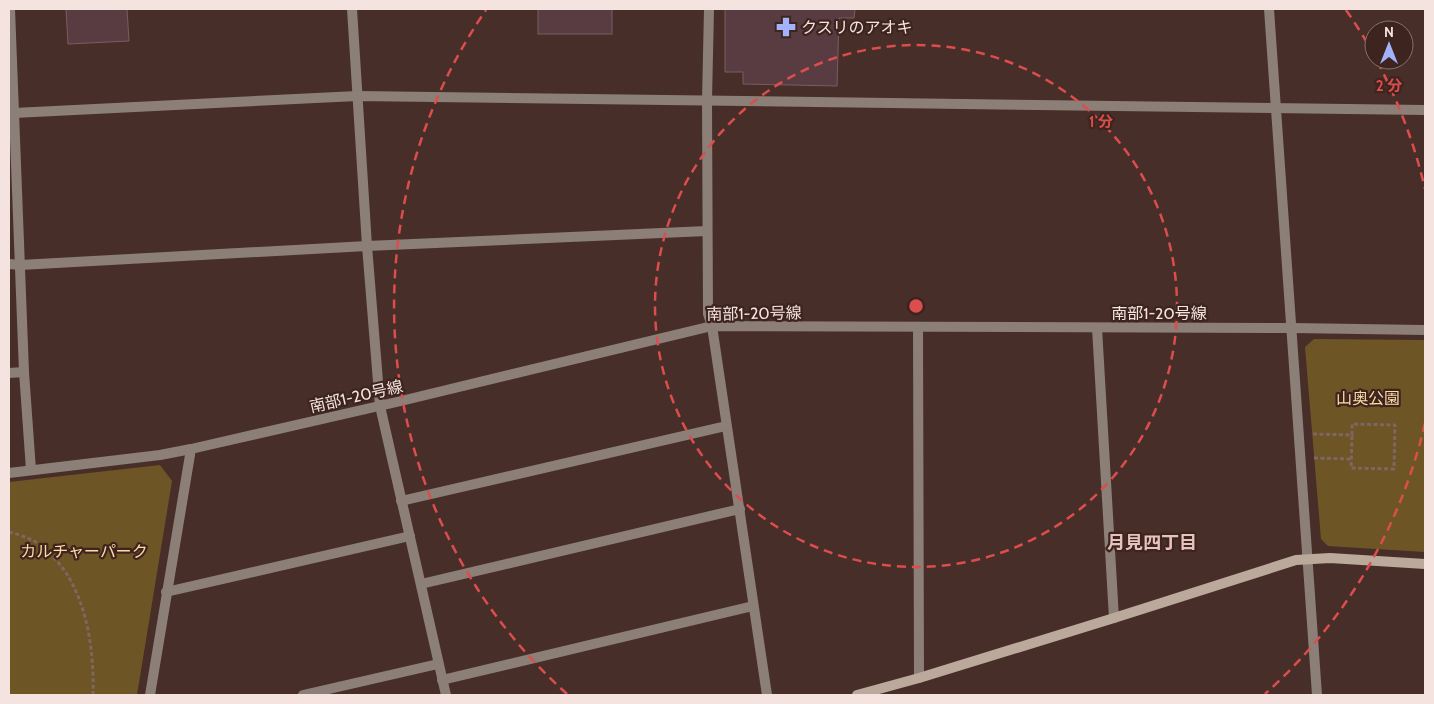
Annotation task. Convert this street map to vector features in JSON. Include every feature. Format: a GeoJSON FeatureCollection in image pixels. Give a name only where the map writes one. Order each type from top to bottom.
{"type":"FeatureCollection","features":[{"type":"Feature","properties":{"kind":"street"},"geometry":{"type":"LineString","coordinates":[[10,9],[24,372],[31,470]]}},
{"type":"Feature","properties":{"kind":"street"},"geometry":{"type":"LineString","coordinates":[[352,9],[367,246],[380,406],[446,695]]}},
{"type":"Feature","properties":{"kind":"street"},"geometry":{"type":"LineString","coordinates":[[709,9],[707,100],[708,314],[712,326],[740,509],[766,695]]}},
{"type":"Feature","properties":{"kind":"street"},"geometry":{"type":"LineString","coordinates":[[1269,9],[1317,695]]}},
{"type":"Feature","properties":{"kind":"street"},"geometry":{"type":"LineString","coordinates":[[14,113],[357,96],[1425,110]]}},
{"type":"Feature","properties":{"kind":"street"},"geometry":{"type":"LineString","coordinates":[[9,264],[20,265],[367,246],[707,231]]}},
{"type":"Feature","properties":{"kind":"street","name":"南部1-20号線"},"geometry":{"type":"LineString","coordinates":[[9,473],[160,455],[190,449],[380,406],[712,326],[1425,330]]}},
{"type":"Feature","properties":{"kind":"street"},"geometry":{"type":"LineString","coordinates":[[918,327],[919,678]]}},
{"type":"Feature","properties":{"kind":"street"},"geometry":{"type":"LineString","coordinates":[[1097,328],[1114,618]]}},
{"type":"Feature","properties":{"kind":"street"},"geometry":{"type":"LineString","coordinates":[[9,373],[24,372]]}},
{"type":"Feature","properties":{"kind":"street"},"geometry":{"type":"LineString","coordinates":[[401,501],[726,426]]}},
{"type":"Feature","properties":{"kind":"street"},"geometry":{"type":"LineString","coordinates":[[150,695],[190,449]]}},
{"type":"Feature","properties":{"kind":"street"},"geometry":{"type":"LineString","coordinates":[[421,584],[740,509]]}},
{"type":"Feature","properties":{"kind":"street"},"geometry":{"type":"LineString","coordinates":[[166,592],[410,536]]}},
{"type":"Feature","properties":{"kind":"street"},"geometry":{"type":"LineString","coordinates":[[857,695],[919,678],[1296,560],[1330,558],[1425,564]]}},
{"type":"Feature","properties":{"kind":"street"},"geometry":{"type":"LineString","coordinates":[[442,680],[753,606]]}},
{"type":"Feature","properties":{"kind":"street"},"geometry":{"type":"LineString","coordinates":[[303,695],[438,664]]}},
{"type":"Feature","properties":{"kind":"path"},"geometry":{"type":"LineString","coordinates":[[1352,424],[1395,425],[1394,470],[1351,468],[1352,435],[1352,424]]}},
{"type":"Feature","properties":{"kind":"path"},"geometry":{"type":"LineString","coordinates":[[1300,434],[1352,435]]}},
{"type":"Feature","properties":{"kind":"path"},"geometry":{"type":"LineString","coordinates":[[1301,457],[1351,459]]}},
{"type":"Feature","properties":{"kind":"path"},"geometry":{"type":"LineString","coordinates":[[9,532],[35,542],[51,554],[68,576],[79,598],[86,622],[91,653],[92,695]]}},
{"type":"Feature","properties":{"kind":"green space","name":"山奥公園"},"geometry":{"type":"Polygon","coordinates":[[[1314,339],[1425,340],[1425,552],[1328,546],[1321,539],[1305,347],[1314,339]]]}},
{"type":"Feature","properties":{"kind":"green space","name":"カルチャーパーク"},"geometry":{"type":"Polygon","coordinates":[[[160,465],[172,481],[137,695],[9,695],[9,482],[160,465]]]}},
{"type":"Feature","properties":{"kind":"building"},"geometry":{"type":"Polygon","coordinates":[[[66,9],[127,9],[129,41],[68,44],[66,9]]]}},
{"type":"Feature","properties":{"kind":"building"},"geometry":{"type":"Polygon","coordinates":[[[538,9],[612,9],[612,34],[538,34],[538,9]]]}},
{"type":"Feature","properties":{"kind":"building"},"geometry":{"type":"Polygon","coordinates":[[[725,9],[855,9],[854,18],[839,18],[837,86],[743,84],[743,72],[725,72],[725,9]]]}},
{"type":"Feature","properties":{"kind":"place","name":"クスリのアオキ"},"geometry":{"type":"Point","coordinates":[786,27]}},
{"type":"Feature","properties":{"kind":"district","name":"月見四丁目"},"geometry":{"type":"Point","coordinates":[1152,543]}}]}
